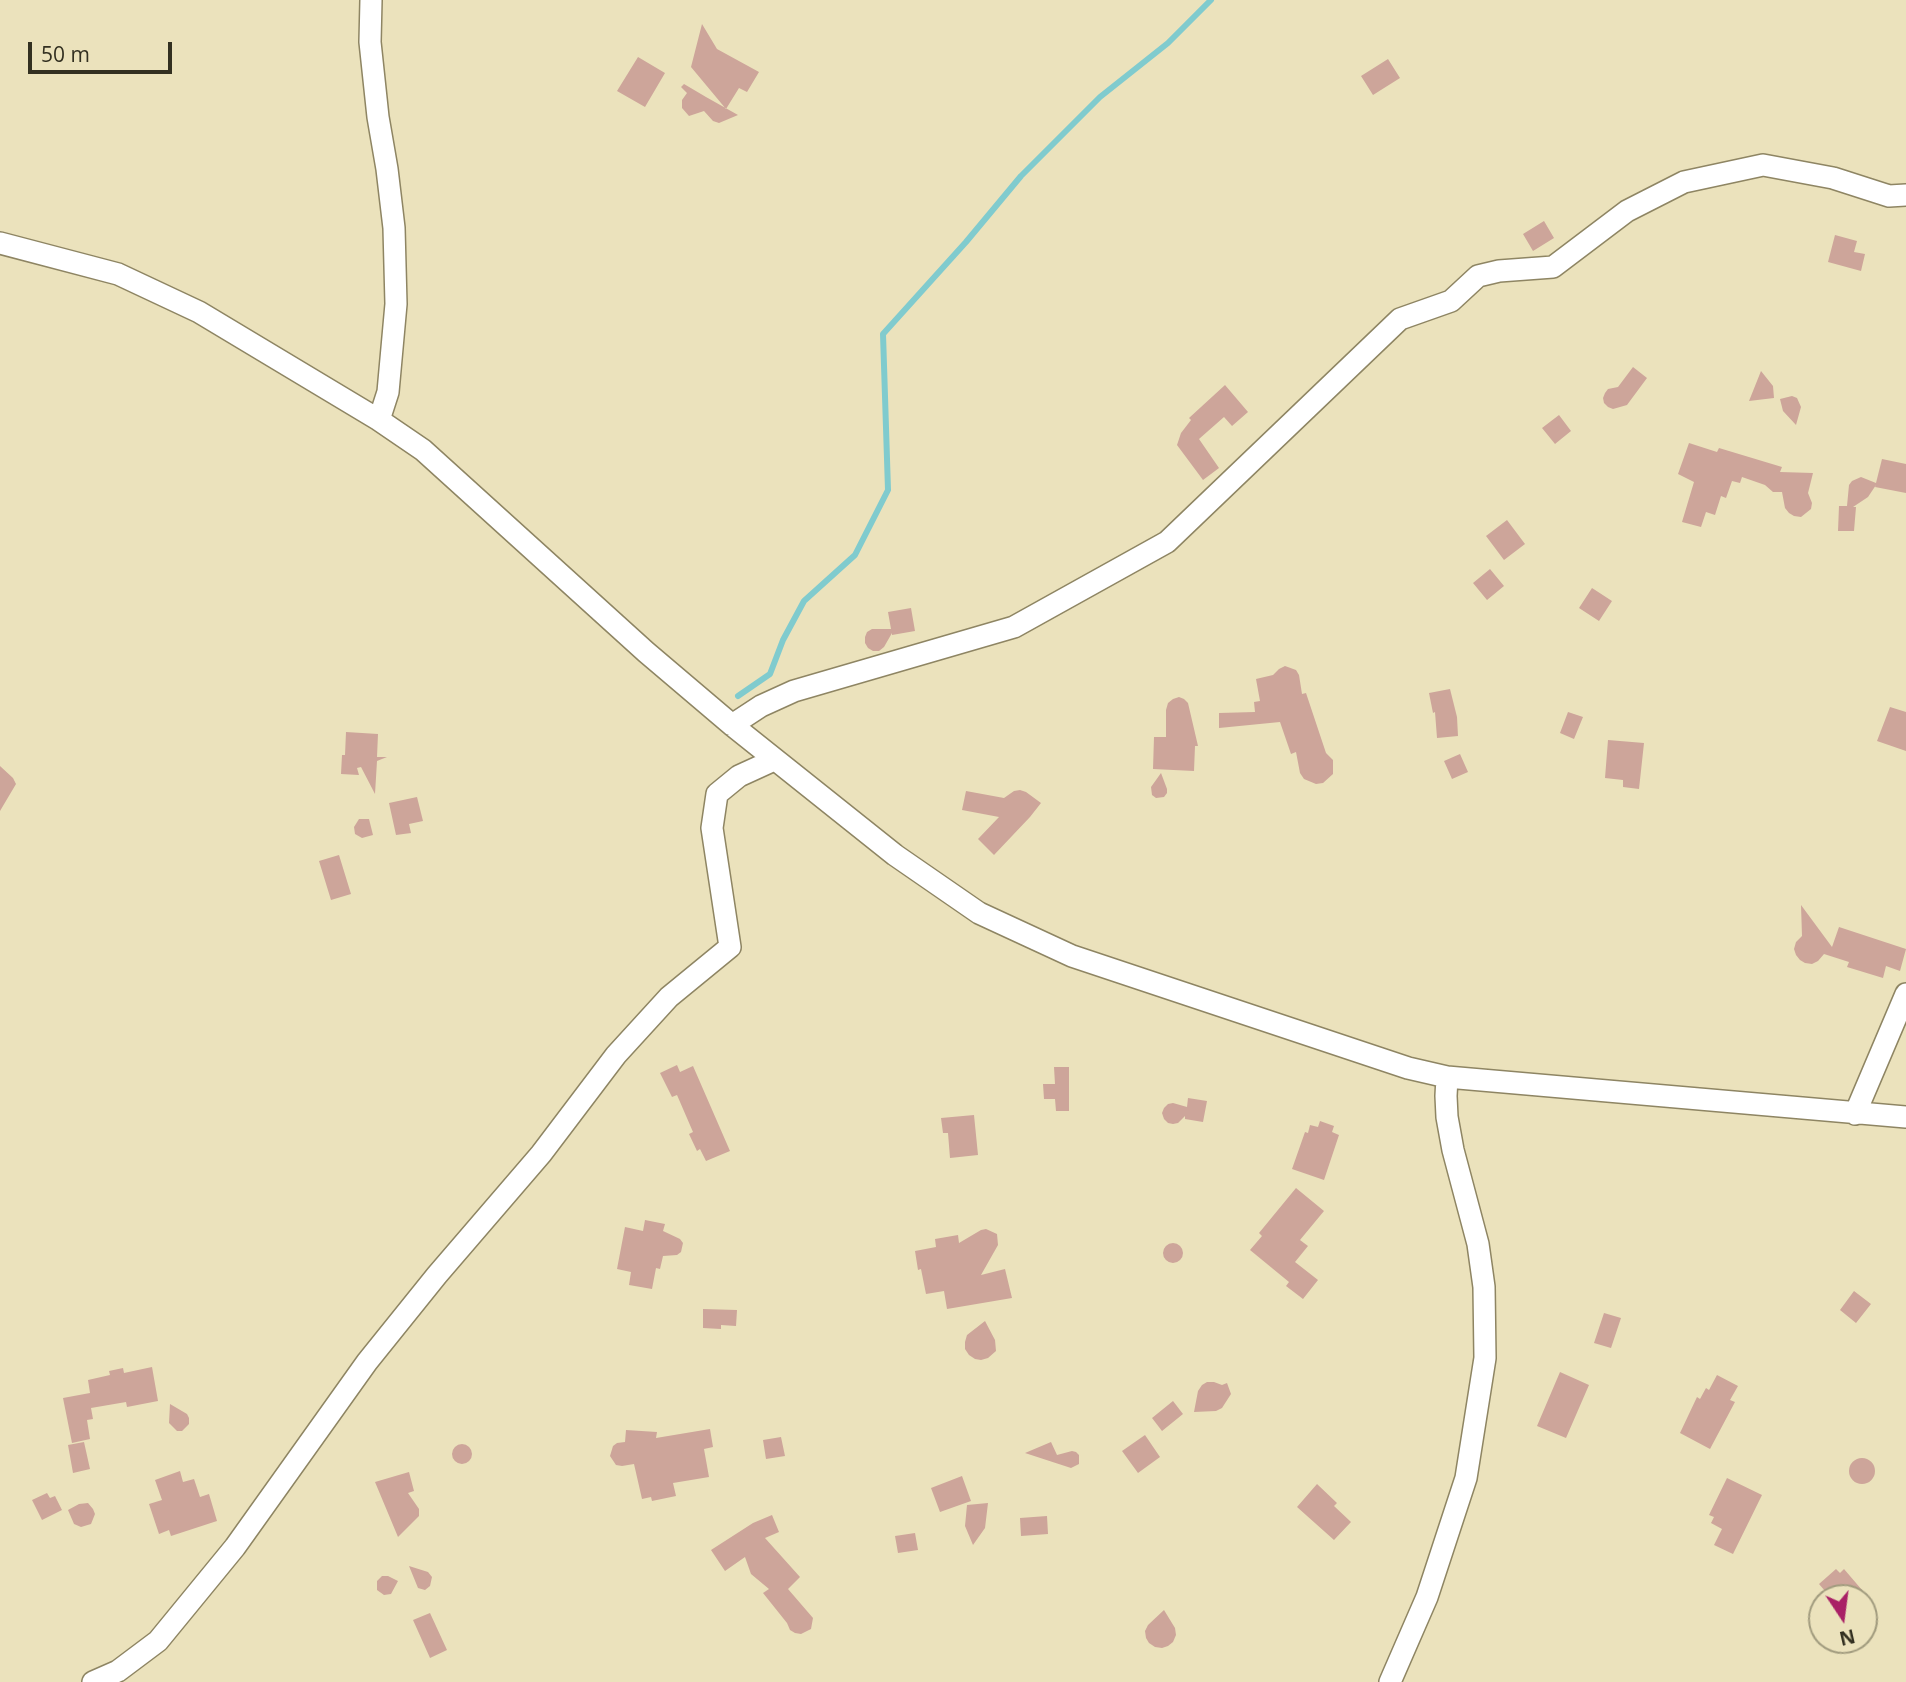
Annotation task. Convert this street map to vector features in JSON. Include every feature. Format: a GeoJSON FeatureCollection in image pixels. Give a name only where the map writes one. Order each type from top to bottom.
{"type":"FeatureCollection","features":[{"type":"Feature","properties":{"kind":"street"},"geometry":{"type":"LineString","coordinates":[[371,0],[370,44],[377,117],[394,228],[396,303],[388,393],[379,420]]}},
{"type":"Feature","properties":{"kind":"street"},"geometry":{"type":"LineString","coordinates":[[732,725],[761,706],[794,691],[1014,626],[1167,542],[1400,319],[1451,301],[1478,276],[1499,271],[1553,267],[1627,211],[1684,182],[1763,165],[1833,178],[1889,195],[1906,195]]}},
{"type":"Feature","properties":{"kind":"street"},"geometry":{"type":"LineString","coordinates":[[0,243],[118,274],[198,312],[379,420],[423,450],[646,652],[732,725],[895,855],[979,913],[1072,956],[1408,1068],[1447,1077],[1906,1117]]}},
{"type":"Feature","properties":{"kind":"street"},"geometry":{"type":"LineString","coordinates":[[93,1682],[118,1671],[158,1642],[235,1547],[367,1362],[437,1275],[541,1154],[616,1055],[669,997],[730,947],[712,828],[717,794],[739,776],[774,760]]}},
{"type":"Feature","properties":{"kind":"street"},"geometry":{"type":"LineString","coordinates":[[1855,1114],[1906,995]]}},
{"type":"Feature","properties":{"kind":"street"},"geometry":{"type":"LineString","coordinates":[[1390,1682],[1427,1597],[1466,1478],[1485,1358],[1484,1287],[1478,1244],[1453,1150],[1446,1096],[1447,1077]]}},
{"type":"Feature","properties":{"kind":"building"},"geometry":{"type":"Polygon","coordinates":[[[702,24],[717,49],[759,72],[747,92],[739,88],[726,109],[691,67],[702,24]]]}},
{"type":"Feature","properties":{"kind":"building"},"geometry":{"type":"Polygon","coordinates":[[[638,57],[665,73],[645,107],[617,91],[638,57]]]}},
{"type":"Feature","properties":{"kind":"building"},"geometry":{"type":"Polygon","coordinates":[[[1388,59],[1400,78],[1373,95],[1361,76],[1388,59]]]}},
{"type":"Feature","properties":{"kind":"building"},"geometry":{"type":"Polygon","coordinates":[[[684,84],[738,115],[719,123],[713,121],[704,111],[689,116],[682,108],[682,100],[687,93],[681,87],[684,84]]]}},
{"type":"Feature","properties":{"kind":"building"},"geometry":{"type":"Polygon","coordinates":[[[1544,221],[1554,238],[1533,251],[1523,234],[1544,221]]]}},
{"type":"Feature","properties":{"kind":"building"},"geometry":{"type":"Polygon","coordinates":[[[1835,235],[1857,241],[1854,252],[1865,254],[1861,271],[1828,262],[1835,235]]]}},
{"type":"Feature","properties":{"kind":"building"},"geometry":{"type":"Polygon","coordinates":[[[1633,367],[1647,378],[1627,405],[1613,409],[1608,407],[1604,403],[1605,393],[1608,389],[1618,387],[1633,367]]]}},
{"type":"Feature","properties":{"kind":"building"},"geometry":{"type":"Polygon","coordinates":[[[1761,371],[1773,386],[1774,398],[1749,401],[1761,371]]]}},
{"type":"Feature","properties":{"kind":"building"},"geometry":{"type":"Polygon","coordinates":[[[1225,385],[1248,412],[1232,426],[1224,417],[1199,439],[1219,468],[1203,480],[1177,445],[1181,433],[1191,420],[1189,418],[1225,385]]]}},
{"type":"Feature","properties":{"kind":"building"},"geometry":{"type":"Polygon","coordinates":[[[1792,396],[1797,398],[1801,407],[1796,425],[1783,411],[1780,399],[1792,396]]]}},
{"type":"Feature","properties":{"kind":"building"},"geometry":{"type":"Polygon","coordinates":[[[1559,415],[1571,431],[1555,444],[1542,428],[1559,415]]]}},
{"type":"Feature","properties":{"kind":"building"},"geometry":{"type":"Polygon","coordinates":[[[1689,443],[1717,452],[1719,448],[1782,467],[1780,472],[1813,473],[1808,493],[1811,509],[1801,517],[1794,516],[1785,508],[1782,492],[1773,492],[1765,485],[1742,477],[1740,483],[1732,481],[1726,498],[1721,496],[1715,515],[1706,512],[1701,527],[1682,522],[1694,482],[1678,474],[1689,443]]]}},
{"type":"Feature","properties":{"kind":"building"},"geometry":{"type":"Polygon","coordinates":[[[1882,459],[1906,464],[1906,493],[1875,487],[1876,485],[1868,497],[1853,507],[1856,507],[1854,531],[1838,531],[1839,506],[1847,506],[1849,485],[1861,477],[1876,483],[1882,459]]]}},
{"type":"Feature","properties":{"kind":"building"},"geometry":{"type":"Polygon","coordinates":[[[1507,520],[1525,544],[1504,560],[1486,536],[1507,520]]]}},
{"type":"Feature","properties":{"kind":"building"},"geometry":{"type":"Polygon","coordinates":[[[1490,569],[1504,586],[1487,600],[1473,583],[1490,569]]]}},
{"type":"Feature","properties":{"kind":"building"},"geometry":{"type":"Polygon","coordinates":[[[1592,588],[1612,601],[1599,621],[1579,608],[1592,588]]]}},
{"type":"Feature","properties":{"kind":"building"},"geometry":{"type":"Polygon","coordinates":[[[911,608],[915,631],[892,633],[879,651],[868,648],[865,643],[867,632],[872,629],[891,629],[888,612],[911,608]]]}},
{"type":"Feature","properties":{"kind":"building"},"geometry":{"type":"Polygon","coordinates":[[[1285,666],[1296,670],[1299,675],[1302,694],[1306,693],[1326,753],[1333,760],[1333,774],[1323,783],[1316,784],[1304,779],[1300,773],[1296,752],[1291,754],[1280,722],[1219,728],[1219,713],[1255,712],[1254,702],[1260,701],[1256,679],[1273,675],[1285,666]]]}},
{"type":"Feature","properties":{"kind":"building"},"geometry":{"type":"Polygon","coordinates":[[[1450,689],[1457,717],[1458,736],[1437,738],[1435,712],[1433,713],[1429,693],[1450,689]]]}},
{"type":"Feature","properties":{"kind":"building"},"geometry":{"type":"Polygon","coordinates":[[[1179,697],[1188,703],[1198,746],[1195,746],[1194,771],[1153,769],[1154,737],[1166,737],[1168,703],[1179,697]]]}},
{"type":"Feature","properties":{"kind":"building"},"geometry":{"type":"Polygon","coordinates":[[[1890,707],[1906,712],[1906,751],[1877,741],[1890,707]]]}},
{"type":"Feature","properties":{"kind":"building"},"geometry":{"type":"Polygon","coordinates":[[[1568,712],[1583,717],[1574,739],[1560,733],[1568,712]]]}},
{"type":"Feature","properties":{"kind":"building"},"geometry":{"type":"Polygon","coordinates":[[[346,732],[378,734],[377,757],[387,757],[377,761],[375,794],[361,767],[357,768],[359,775],[341,774],[346,732]]]}},
{"type":"Feature","properties":{"kind":"building"},"geometry":{"type":"Polygon","coordinates":[[[1608,740],[1644,743],[1639,789],[1623,787],[1623,780],[1605,778],[1608,740]]]}},
{"type":"Feature","properties":{"kind":"building"},"geometry":{"type":"Polygon","coordinates":[[[1460,754],[1468,772],[1452,779],[1444,761],[1460,754]]]}},
{"type":"Feature","properties":{"kind":"building"},"geometry":{"type":"Polygon","coordinates":[[[0,766],[16,784],[0,811],[0,766]]]}},
{"type":"Feature","properties":{"kind":"building"},"geometry":{"type":"Polygon","coordinates":[[[1161,773],[1167,793],[1164,797],[1156,798],[1152,795],[1151,787],[1161,773]]]}},
{"type":"Feature","properties":{"kind":"building"},"geometry":{"type":"Polygon","coordinates":[[[1020,790],[1041,803],[994,855],[978,839],[999,817],[962,810],[966,791],[1004,798],[1020,790]]]}},
{"type":"Feature","properties":{"kind":"building"},"geometry":{"type":"Polygon","coordinates":[[[417,797],[423,821],[409,824],[411,833],[396,835],[389,803],[417,797]]]}},
{"type":"Feature","properties":{"kind":"building"},"geometry":{"type":"Polygon","coordinates":[[[359,819],[369,819],[373,835],[362,838],[355,834],[354,827],[359,819]]]}},
{"type":"Feature","properties":{"kind":"building"},"geometry":{"type":"Polygon","coordinates":[[[339,855],[351,894],[331,900],[319,861],[339,855]]]}},
{"type":"Feature","properties":{"kind":"building"},"geometry":{"type":"Polygon","coordinates":[[[1801,905],[1832,947],[1839,927],[1906,949],[1900,971],[1886,966],[1883,978],[1847,967],[1849,962],[1824,954],[1812,964],[1800,960],[1794,949],[1802,936],[1801,905]]]}},
{"type":"Feature","properties":{"kind":"building"},"geometry":{"type":"Polygon","coordinates":[[[677,1065],[680,1072],[693,1066],[730,1151],[706,1161],[700,1149],[697,1151],[689,1134],[693,1132],[677,1095],[672,1097],[660,1073],[677,1065]]]}},
{"type":"Feature","properties":{"kind":"building"},"geometry":{"type":"Polygon","coordinates":[[[1054,1067],[1069,1067],[1069,1111],[1056,1111],[1055,1099],[1044,1099],[1043,1084],[1055,1084],[1054,1067]]]}},
{"type":"Feature","properties":{"kind":"building"},"geometry":{"type":"Polygon","coordinates":[[[1188,1098],[1207,1101],[1203,1122],[1185,1119],[1185,1116],[1178,1123],[1168,1123],[1162,1113],[1164,1108],[1173,1103],[1187,1107],[1188,1098]]]}},
{"type":"Feature","properties":{"kind":"building"},"geometry":{"type":"Polygon","coordinates":[[[974,1115],[978,1155],[950,1158],[948,1133],[943,1133],[941,1118],[974,1115]]]}},
{"type":"Feature","properties":{"kind":"building"},"geometry":{"type":"Polygon","coordinates":[[[1320,1121],[1334,1126],[1332,1132],[1339,1135],[1324,1180],[1292,1169],[1305,1132],[1308,1133],[1310,1125],[1318,1127],[1320,1121]]]}},
{"type":"Feature","properties":{"kind":"building"},"geometry":{"type":"Polygon","coordinates":[[[1296,1188],[1324,1211],[1300,1240],[1308,1246],[1295,1262],[1318,1280],[1303,1299],[1286,1286],[1289,1282],[1250,1250],[1262,1236],[1259,1233],[1296,1188]]]}},
{"type":"Feature","properties":{"kind":"building"},"geometry":{"type":"Polygon","coordinates":[[[645,1220],[665,1224],[663,1231],[683,1243],[681,1252],[677,1255],[663,1256],[660,1269],[656,1268],[652,1289],[629,1285],[631,1272],[617,1269],[625,1227],[643,1231],[645,1220]]]}},
{"type":"Feature","properties":{"kind":"building"},"geometry":{"type":"Polygon","coordinates":[[[986,1229],[997,1234],[998,1245],[981,1275],[1005,1269],[1012,1298],[947,1309],[944,1291],[926,1294],[915,1251],[936,1247],[935,1239],[958,1235],[959,1243],[986,1229]]]}},
{"type":"Feature","properties":{"kind":"building"},"geometry":{"type":"Polygon","coordinates":[[[1173,1243],[1180,1246],[1183,1253],[1180,1260],[1173,1263],[1166,1260],[1163,1253],[1166,1246],[1173,1243]]]}},
{"type":"Feature","properties":{"kind":"building"},"geometry":{"type":"Polygon","coordinates":[[[1854,1291],[1871,1304],[1856,1323],[1840,1310],[1854,1291]]]}},
{"type":"Feature","properties":{"kind":"building"},"geometry":{"type":"Polygon","coordinates":[[[703,1309],[737,1310],[736,1326],[703,1328],[703,1309]]]}},
{"type":"Feature","properties":{"kind":"building"},"geometry":{"type":"Polygon","coordinates":[[[1604,1313],[1621,1318],[1611,1348],[1594,1343],[1604,1313]]]}},
{"type":"Feature","properties":{"kind":"building"},"geometry":{"type":"Polygon","coordinates":[[[985,1321],[995,1340],[996,1351],[988,1358],[975,1359],[965,1349],[965,1342],[967,1335],[985,1321]]]}},
{"type":"Feature","properties":{"kind":"building"},"geometry":{"type":"Polygon","coordinates":[[[152,1367],[158,1401],[127,1407],[126,1402],[91,1408],[93,1419],[87,1420],[90,1439],[72,1443],[63,1398],[90,1393],[88,1380],[110,1375],[109,1371],[123,1368],[124,1373],[152,1367]]]}},
{"type":"Feature","properties":{"kind":"building"},"geometry":{"type":"Polygon","coordinates":[[[1560,1372],[1589,1385],[1566,1438],[1537,1426],[1560,1372]]]}},
{"type":"Feature","properties":{"kind":"building"},"geometry":{"type":"Polygon","coordinates":[[[1717,1375],[1738,1386],[1730,1400],[1735,1402],[1710,1449],[1680,1433],[1697,1397],[1700,1399],[1706,1388],[1709,1390],[1717,1375]]]}},
{"type":"Feature","properties":{"kind":"building"},"geometry":{"type":"Polygon","coordinates":[[[1207,1382],[1222,1385],[1227,1383],[1231,1394],[1222,1408],[1216,1411],[1194,1412],[1198,1391],[1207,1382]]]}},
{"type":"Feature","properties":{"kind":"building"},"geometry":{"type":"Polygon","coordinates":[[[1173,1401],[1183,1414],[1162,1431],[1152,1418],[1173,1401]]]}},
{"type":"Feature","properties":{"kind":"building"},"geometry":{"type":"Polygon","coordinates":[[[170,1404],[189,1418],[189,1424],[182,1431],[177,1431],[169,1423],[170,1404]]]}},
{"type":"Feature","properties":{"kind":"building"},"geometry":{"type":"Polygon","coordinates":[[[710,1429],[713,1447],[704,1449],[709,1477],[673,1483],[676,1496],[652,1501],[651,1497],[642,1499],[634,1464],[616,1465],[610,1456],[613,1446],[625,1442],[626,1430],[657,1432],[656,1438],[710,1429]]]}},
{"type":"Feature","properties":{"kind":"building"},"geometry":{"type":"Polygon","coordinates":[[[1145,1435],[1160,1457],[1138,1473],[1122,1451],[1145,1435]]]}},
{"type":"Feature","properties":{"kind":"building"},"geometry":{"type":"Polygon","coordinates":[[[781,1437],[785,1456],[766,1459],[763,1440],[781,1437]]]}},
{"type":"Feature","properties":{"kind":"building"},"geometry":{"type":"Polygon","coordinates":[[[84,1442],[90,1469],[73,1473],[68,1445],[84,1442]]]}},
{"type":"Feature","properties":{"kind":"building"},"geometry":{"type":"Polygon","coordinates":[[[1051,1442],[1057,1455],[1076,1452],[1079,1455],[1079,1464],[1071,1468],[1025,1453],[1051,1442]]]}},
{"type":"Feature","properties":{"kind":"building"},"geometry":{"type":"Polygon","coordinates":[[[462,1444],[469,1447],[472,1454],[469,1461],[462,1464],[455,1461],[452,1454],[455,1447],[462,1444]]]}},
{"type":"Feature","properties":{"kind":"building"},"geometry":{"type":"Polygon","coordinates":[[[1862,1458],[1871,1462],[1875,1471],[1871,1480],[1862,1484],[1853,1480],[1849,1471],[1853,1462],[1862,1458]]]}},
{"type":"Feature","properties":{"kind":"building"},"geometry":{"type":"Polygon","coordinates":[[[180,1471],[183,1482],[194,1479],[200,1497],[209,1494],[217,1521],[171,1536],[169,1530],[159,1534],[149,1504],[162,1500],[155,1480],[180,1471]]]}},
{"type":"Feature","properties":{"kind":"building"},"geometry":{"type":"Polygon","coordinates":[[[409,1472],[414,1491],[408,1493],[419,1509],[419,1516],[398,1537],[375,1482],[409,1472]]]}},
{"type":"Feature","properties":{"kind":"building"},"geometry":{"type":"Polygon","coordinates":[[[962,1476],[971,1501],[940,1512],[931,1488],[962,1476]]]}},
{"type":"Feature","properties":{"kind":"building"},"geometry":{"type":"Polygon","coordinates":[[[1727,1478],[1762,1495],[1733,1554],[1714,1545],[1722,1529],[1711,1523],[1714,1517],[1709,1515],[1727,1478]]]}},
{"type":"Feature","properties":{"kind":"building"},"geometry":{"type":"Polygon","coordinates":[[[1317,1484],[1337,1503],[1334,1506],[1351,1522],[1334,1540],[1297,1507],[1317,1484]]]}},
{"type":"Feature","properties":{"kind":"building"},"geometry":{"type":"Polygon","coordinates":[[[47,1493],[50,1498],[55,1496],[62,1510],[42,1520],[32,1500],[47,1493]]]}},
{"type":"Feature","properties":{"kind":"building"},"geometry":{"type":"Polygon","coordinates":[[[88,1503],[95,1514],[91,1524],[81,1527],[74,1524],[68,1510],[88,1503]]]}},
{"type":"Feature","properties":{"kind":"building"},"geometry":{"type":"Polygon","coordinates":[[[988,1503],[985,1528],[973,1545],[965,1526],[967,1505],[988,1503]]]}},
{"type":"Feature","properties":{"kind":"building"},"geometry":{"type":"Polygon","coordinates":[[[772,1515],[779,1532],[765,1538],[800,1577],[788,1589],[813,1618],[811,1629],[801,1634],[790,1630],[763,1593],[769,1589],[751,1574],[745,1557],[725,1571],[711,1550],[753,1523],[772,1515]]]}},
{"type":"Feature","properties":{"kind":"building"},"geometry":{"type":"Polygon","coordinates":[[[1047,1516],[1048,1534],[1021,1536],[1020,1518],[1047,1516]]]}},
{"type":"Feature","properties":{"kind":"building"},"geometry":{"type":"Polygon","coordinates":[[[915,1533],[918,1550],[898,1553],[895,1536],[915,1533]]]}},
{"type":"Feature","properties":{"kind":"building"},"geometry":{"type":"Polygon","coordinates":[[[409,1566],[428,1572],[432,1577],[430,1586],[425,1590],[418,1588],[409,1566]]]}},
{"type":"Feature","properties":{"kind":"building"},"geometry":{"type":"Polygon","coordinates":[[[1836,1569],[1840,1573],[1844,1569],[1857,1584],[1819,1584],[1836,1569]]]}},
{"type":"Feature","properties":{"kind":"building"},"geometry":{"type":"Polygon","coordinates":[[[382,1576],[398,1581],[391,1594],[384,1595],[377,1590],[377,1581],[382,1576]]]}},
{"type":"Feature","properties":{"kind":"building"},"geometry":{"type":"Polygon","coordinates":[[[1164,1610],[1175,1628],[1176,1635],[1168,1646],[1155,1647],[1149,1643],[1145,1631],[1164,1610]]]}},
{"type":"Feature","properties":{"kind":"building"},"geometry":{"type":"Polygon","coordinates":[[[430,1613],[447,1650],[430,1658],[413,1620],[430,1613]]]}},
{"type":"Feature","properties":{"kind":"waterway"},"geometry":{"type":"LineString","coordinates":[[738,696],[770,674],[783,640],[804,601],[855,555],[888,490],[883,334],[1021,176],[1100,97],[1168,43],[1211,0]]}}]}
